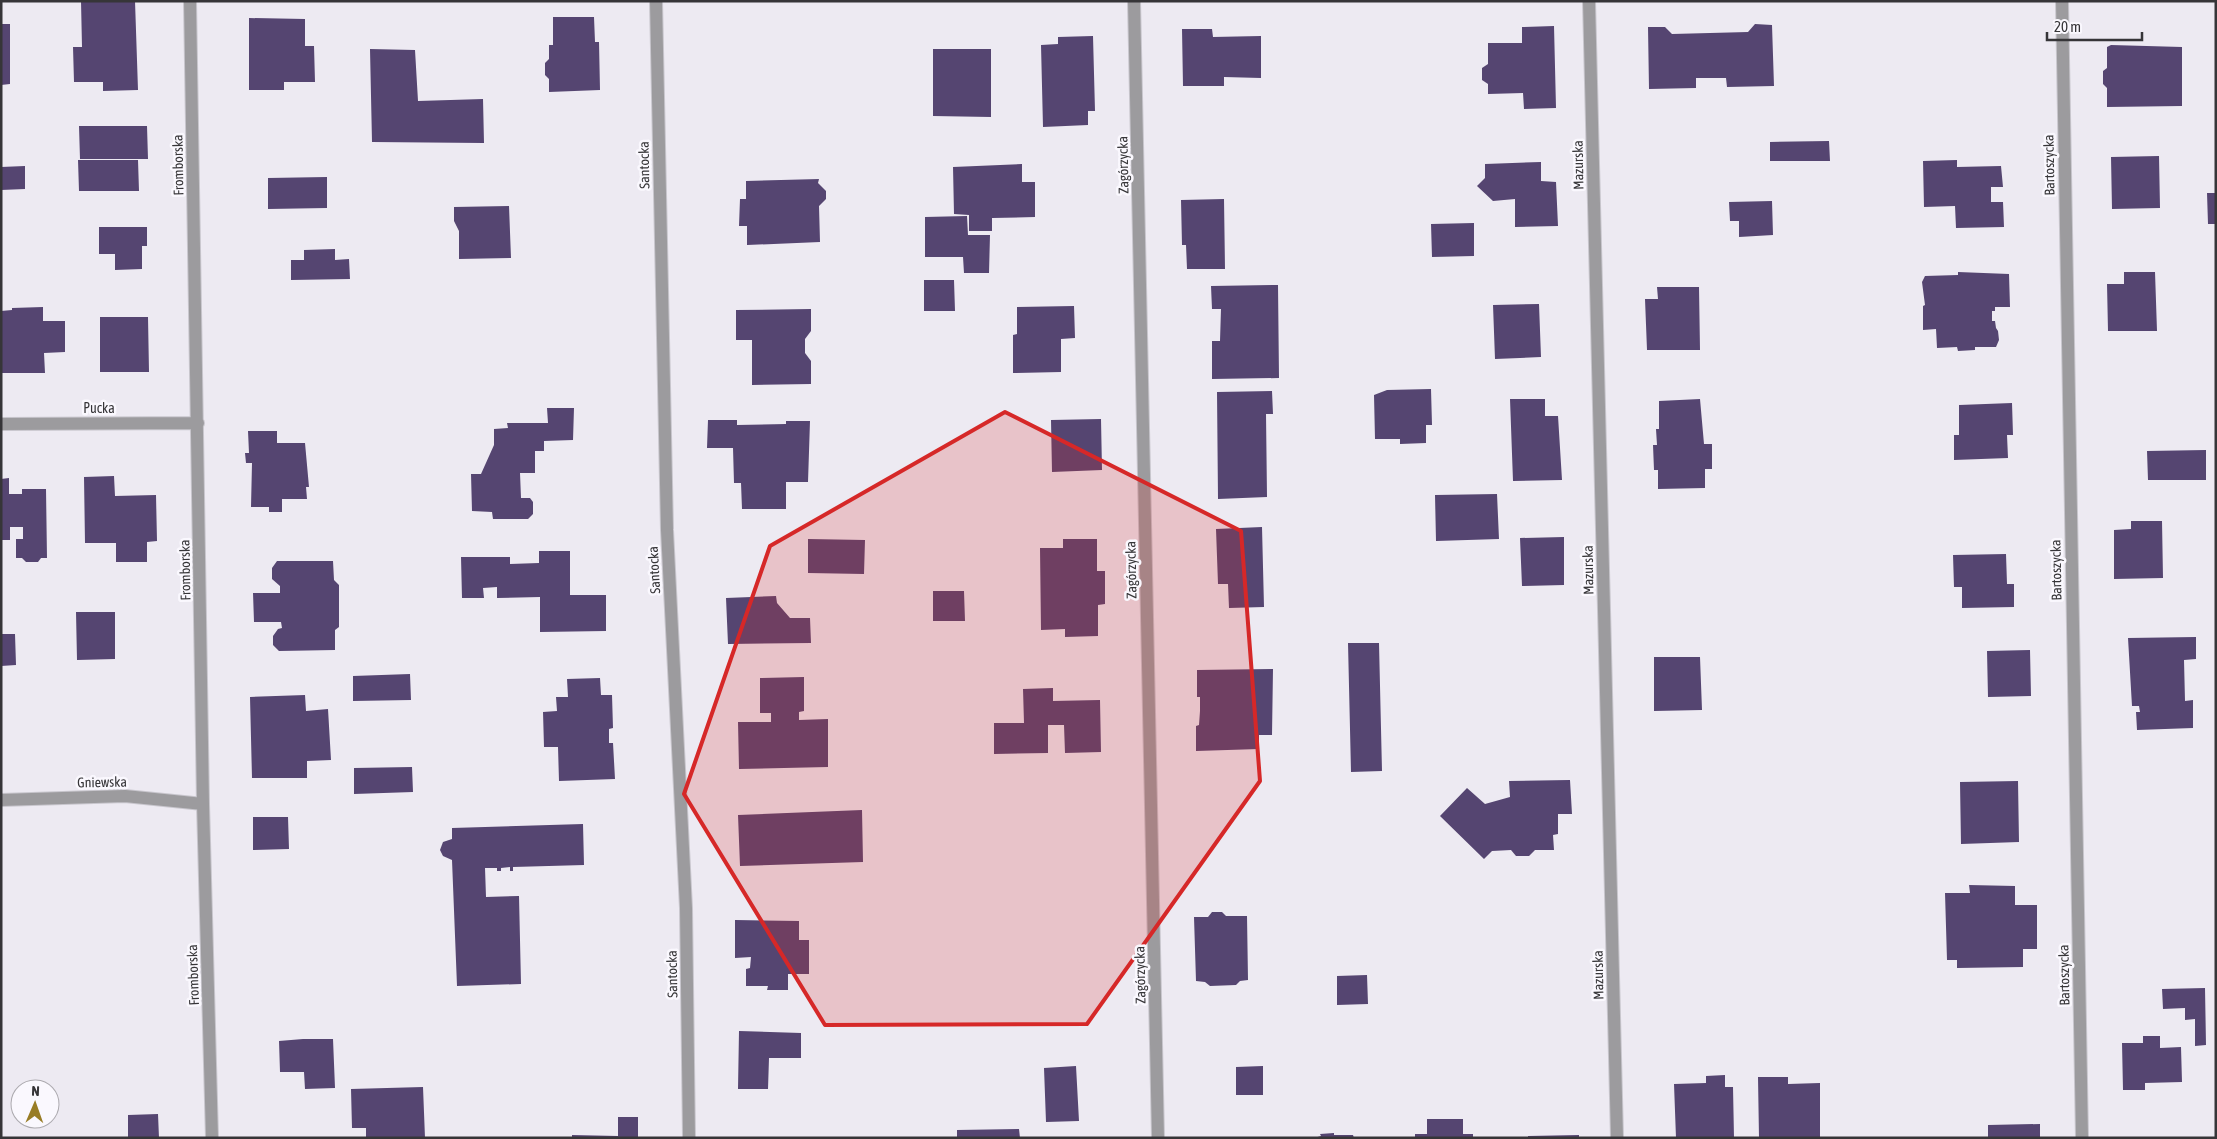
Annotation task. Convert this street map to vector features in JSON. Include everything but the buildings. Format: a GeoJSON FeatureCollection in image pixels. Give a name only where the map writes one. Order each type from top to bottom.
{"type":"FeatureCollection","features":[{"type":"Feature","properties":{"kind":"street","name":"Fromborska"},"geometry":{"type":"LineString","coordinates":[[190,1],[203,804],[212,1138]]}},
{"type":"Feature","properties":{"kind":"street","name":"Santocka"},"geometry":{"type":"LineString","coordinates":[[656,1],[668,530],[686,908],[690,1138]]}},
{"type":"Feature","properties":{"kind":"street","name":"Zagórzycka"},"geometry":{"type":"LineString","coordinates":[[1134,1],[1158,1138]]}},
{"type":"Feature","properties":{"kind":"street","name":"Mazurska"},"geometry":{"type":"LineString","coordinates":[[1589,1],[1617,1138]]}},
{"type":"Feature","properties":{"kind":"street","name":"Bartoszycka"},"geometry":{"type":"LineString","coordinates":[[2062,1],[2082,1138]]}},
{"type":"Feature","properties":{"kind":"street","name":"Pucka"},"geometry":{"type":"LineString","coordinates":[[1,424],[198,422]]}},
{"type":"Feature","properties":{"kind":"street","name":"Gniewska"},"geometry":{"type":"LineString","coordinates":[[1,800],[124,796],[203,804]]}},
{"type":"Feature","properties":{"kind":"highlighted area"},"geometry":{"type":"Polygon","coordinates":[[[1005,412],[1241,531],[1260,781],[1087,1024],[825,1025],[684,794],[770,546],[1005,412]]]}}]}
